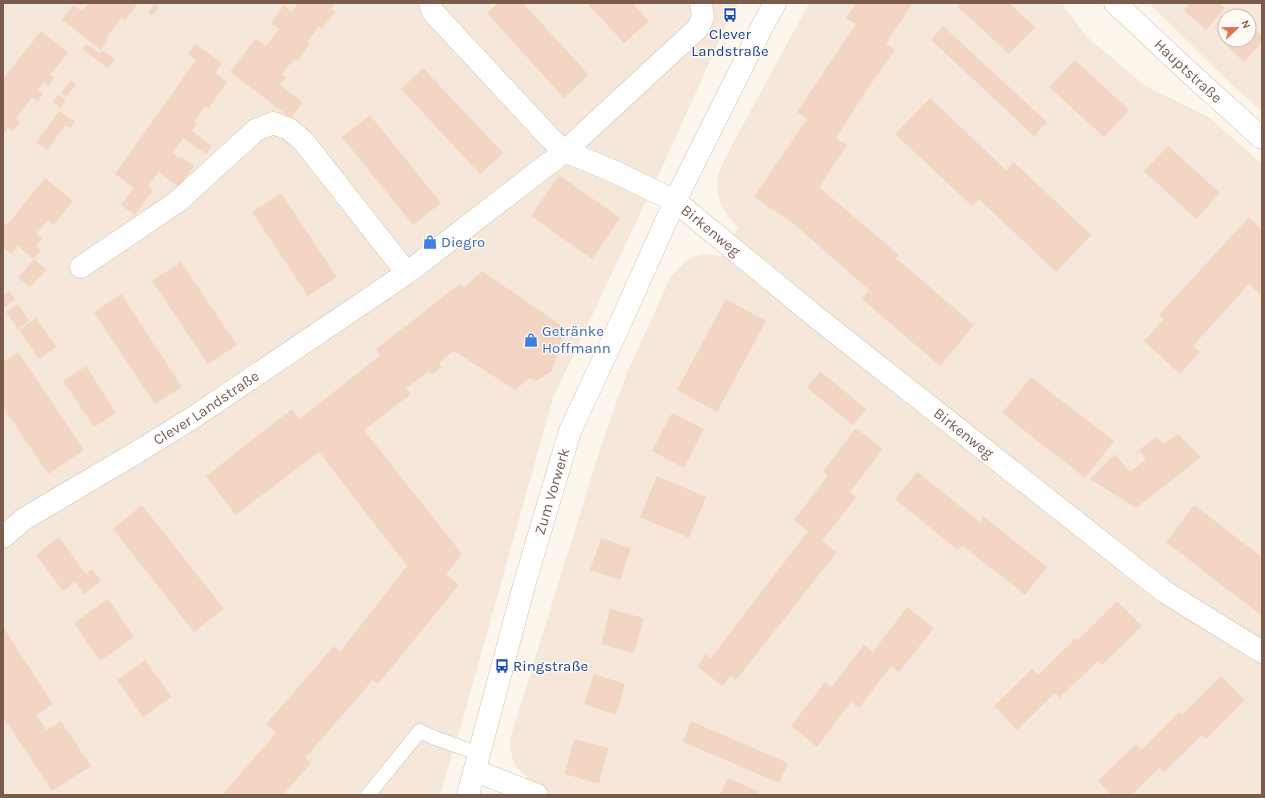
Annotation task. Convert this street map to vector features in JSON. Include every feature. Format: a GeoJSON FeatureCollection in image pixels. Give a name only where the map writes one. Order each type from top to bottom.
{"type":"FeatureCollection","features":[{"type":"Feature","properties":{"kind":"street"},"geometry":{"type":"LineString","coordinates":[[430,3],[433,12],[551,139],[564,151],[615,172],[675,201],[762,27],[776,3]]}},
{"type":"Feature","properties":{"kind":"street","name":"Clever Landstraße"},"geometry":{"type":"LineString","coordinates":[[3,537],[24,519],[191,419],[407,273],[564,151],[698,28],[703,17],[701,3]]}},
{"type":"Feature","properties":{"kind":"street","name":"Hauptstraße"},"geometry":{"type":"LineString","coordinates":[[1115,3],[1186,70],[1262,138]]}},
{"type":"Feature","properties":{"kind":"street"},"geometry":{"type":"LineString","coordinates":[[81,267],[177,202],[256,130],[273,123],[288,129],[304,142],[407,273]]}},
{"type":"Feature","properties":{"kind":"street","name":"Birkenweg"},"geometry":{"type":"LineString","coordinates":[[675,201],[816,317],[1165,592],[1262,652]]}},
{"type":"Feature","properties":{"kind":"street","name":"Zum Vorwerk"},"geometry":{"type":"LineString","coordinates":[[468,795],[478,763],[525,582],[570,431],[675,201]]}},
{"type":"Feature","properties":{"kind":"street"},"geometry":{"type":"LineString","coordinates":[[478,763],[537,795]]}},
{"type":"Feature","properties":{"kind":"lane"},"geometry":{"type":"LineString","coordinates":[[368,795],[420,731],[478,763]]}},
{"type":"Feature","properties":{"kind":"shaded area"},"geometry":{"type":"Polygon","coordinates":[[[3,3],[739,3],[729,19],[666,159],[553,398],[463,719],[440,795],[3,795],[3,3]]]}},
{"type":"Feature","properties":{"kind":"shaded area"},"geometry":{"type":"Polygon","coordinates":[[[809,3],[1062,3],[1086,36],[1147,87],[1207,116],[1262,164],[1262,795],[522,795],[527,776],[515,766],[510,749],[510,739],[601,446],[626,375],[671,276],[686,261],[695,256],[704,254],[722,256],[738,227],[730,219],[722,207],[718,196],[717,183],[719,172],[724,160],[809,3]]]}},
{"type":"Feature","properties":{"kind":"shaded area"},"geometry":{"type":"Polygon","coordinates":[[[1149,3],[1262,3],[1262,112],[1228,81],[1149,3]]]}},
{"type":"Feature","properties":{"kind":"building"},"geometry":{"type":"Polygon","coordinates":[[[89,3],[138,3],[125,20],[122,17],[106,38],[108,40],[101,50],[62,20],[73,5],[82,11],[89,3]]]}},
{"type":"Feature","properties":{"kind":"building"},"geometry":{"type":"Polygon","coordinates":[[[155,3],[159,7],[152,16],[148,12],[155,3]]]}},
{"type":"Feature","properties":{"kind":"building"},"geometry":{"type":"Polygon","coordinates":[[[298,3],[335,3],[331,9],[335,12],[322,29],[319,26],[307,42],[310,44],[298,61],[294,59],[282,74],[286,77],[280,85],[303,102],[291,118],[230,72],[255,39],[266,46],[279,29],[271,23],[284,5],[292,12],[298,3]]]}},
{"type":"Feature","properties":{"kind":"building"},"geometry":{"type":"Polygon","coordinates":[[[498,3],[523,3],[589,75],[564,98],[487,13],[498,3]]]}},
{"type":"Feature","properties":{"kind":"building"},"geometry":{"type":"Polygon","coordinates":[[[587,3],[632,3],[649,21],[624,43],[587,3]]]}},
{"type":"Feature","properties":{"kind":"building"},"geometry":{"type":"Polygon","coordinates":[[[856,3],[913,3],[886,44],[895,50],[866,91],[836,138],[847,145],[819,187],[899,255],[896,258],[974,325],[940,366],[862,299],[869,290],[794,224],[754,197],[807,119],[797,112],[856,24],[846,18],[856,3]]]}},
{"type":"Feature","properties":{"kind":"building"},"geometry":{"type":"Polygon","coordinates":[[[962,3],[1009,3],[1035,27],[1009,54],[958,7],[962,3]]]}},
{"type":"Feature","properties":{"kind":"building"},"geometry":{"type":"Polygon","coordinates":[[[1190,3],[1219,3],[1225,8],[1217,8],[1217,17],[1206,30],[1184,10],[1190,3]]]}},
{"type":"Feature","properties":{"kind":"building"},"geometry":{"type":"Polygon","coordinates":[[[943,26],[1047,122],[1034,136],[931,40],[943,26]]]}},
{"type":"Feature","properties":{"kind":"building"},"geometry":{"type":"Polygon","coordinates":[[[41,31],[68,52],[50,75],[54,78],[49,86],[44,82],[38,90],[43,94],[38,101],[32,97],[16,118],[21,122],[13,131],[8,127],[3,134],[3,79],[41,31]]]}},
{"type":"Feature","properties":{"kind":"building"},"geometry":{"type":"Polygon","coordinates":[[[1257,31],[1262,36],[1262,42],[1257,48],[1257,31]]]}},
{"type":"Feature","properties":{"kind":"building"},"geometry":{"type":"Polygon","coordinates":[[[86,44],[100,54],[102,50],[115,59],[108,68],[82,49],[86,44]]]}},
{"type":"Feature","properties":{"kind":"building"},"geometry":{"type":"Polygon","coordinates":[[[195,44],[222,63],[215,73],[227,82],[209,108],[206,106],[194,122],[197,124],[192,131],[212,146],[206,154],[183,138],[172,153],[179,158],[180,156],[194,166],[179,187],[159,172],[148,186],[153,190],[135,215],[121,205],[134,188],[115,174],[196,60],[188,54],[195,44]]]}},
{"type":"Feature","properties":{"kind":"building"},"geometry":{"type":"Polygon","coordinates":[[[1229,48],[1257,48],[1244,62],[1229,48]]]}},
{"type":"Feature","properties":{"kind":"building"},"geometry":{"type":"Polygon","coordinates":[[[1075,60],[1129,110],[1104,137],[1049,87],[1075,60]]]}},
{"type":"Feature","properties":{"kind":"building"},"geometry":{"type":"Polygon","coordinates":[[[423,68],[503,153],[480,174],[401,89],[423,68]]]}},
{"type":"Feature","properties":{"kind":"building"},"geometry":{"type":"Polygon","coordinates":[[[71,80],[76,84],[66,97],[61,93],[71,80]]]}},
{"type":"Feature","properties":{"kind":"building"},"geometry":{"type":"Polygon","coordinates":[[[58,95],[66,100],[61,108],[53,102],[58,95]]]}},
{"type":"Feature","properties":{"kind":"building"},"geometry":{"type":"Polygon","coordinates":[[[930,98],[1006,170],[1014,162],[1091,235],[1056,272],[979,199],[972,206],[895,134],[930,98]]]}},
{"type":"Feature","properties":{"kind":"building"},"geometry":{"type":"Polygon","coordinates":[[[59,111],[75,122],[70,128],[65,125],[48,150],[36,143],[59,111]]]}},
{"type":"Feature","properties":{"kind":"building"},"geometry":{"type":"Polygon","coordinates":[[[370,115],[441,203],[413,225],[342,137],[370,115]]]}},
{"type":"Feature","properties":{"kind":"building"},"geometry":{"type":"Polygon","coordinates":[[[1168,146],[1220,193],[1196,219],[1144,171],[1168,146]]]}},
{"type":"Feature","properties":{"kind":"building"},"geometry":{"type":"Polygon","coordinates":[[[559,175],[620,218],[592,259],[531,216],[559,175]]]}},
{"type":"Feature","properties":{"kind":"building"},"geometry":{"type":"Polygon","coordinates":[[[45,178],[73,201],[54,225],[48,220],[36,234],[42,238],[36,246],[41,251],[34,259],[18,246],[11,254],[3,247],[3,221],[7,225],[45,178]]]}},
{"type":"Feature","properties":{"kind":"building"},"geometry":{"type":"Polygon","coordinates":[[[281,193],[337,277],[308,296],[252,212],[281,193]]]}},
{"type":"Feature","properties":{"kind":"building"},"geometry":{"type":"Polygon","coordinates":[[[1249,217],[1262,230],[1262,296],[1249,284],[1193,346],[1200,352],[1180,374],[1144,341],[1164,319],[1159,315],[1249,217]]]}},
{"type":"Feature","properties":{"kind":"building"},"geometry":{"type":"Polygon","coordinates":[[[34,259],[47,270],[30,287],[18,278],[34,259]]]}},
{"type":"Feature","properties":{"kind":"building"},"geometry":{"type":"Polygon","coordinates":[[[181,262],[237,345],[208,364],[152,281],[181,262]]]}},
{"type":"Feature","properties":{"kind":"building"},"geometry":{"type":"Polygon","coordinates":[[[482,271],[565,328],[552,371],[536,381],[530,378],[515,390],[454,351],[439,363],[442,367],[432,374],[429,371],[406,388],[411,394],[364,430],[462,554],[446,574],[459,585],[378,684],[373,680],[305,758],[311,763],[283,795],[222,795],[276,733],[266,724],[334,646],[340,652],[407,566],[319,452],[236,515],[206,476],[292,409],[299,419],[381,355],[376,349],[461,283],[464,288],[482,271]]]}},
{"type":"Feature","properties":{"kind":"building"},"geometry":{"type":"Polygon","coordinates":[[[9,291],[15,299],[3,309],[3,296],[9,291]]]}},
{"type":"Feature","properties":{"kind":"building"},"geometry":{"type":"Polygon","coordinates":[[[121,294],[182,387],[155,404],[94,312],[121,294]]]}},
{"type":"Feature","properties":{"kind":"building"},"geometry":{"type":"Polygon","coordinates":[[[726,299],[766,321],[717,412],[677,390],[726,299]]]}},
{"type":"Feature","properties":{"kind":"building"},"geometry":{"type":"Polygon","coordinates":[[[18,304],[29,321],[18,329],[6,312],[18,304]]]}},
{"type":"Feature","properties":{"kind":"building"},"geometry":{"type":"Polygon","coordinates":[[[36,318],[56,347],[39,359],[19,330],[36,318]]]}},
{"type":"Feature","properties":{"kind":"building"},"geometry":{"type":"Polygon","coordinates":[[[18,352],[84,450],[48,474],[3,407],[3,362],[18,352]]]}},
{"type":"Feature","properties":{"kind":"building"},"geometry":{"type":"Polygon","coordinates":[[[86,366],[116,413],[94,427],[63,381],[86,366]]]}},
{"type":"Feature","properties":{"kind":"building"},"geometry":{"type":"Polygon","coordinates":[[[820,371],[866,409],[853,425],[807,388],[820,371]]]}},
{"type":"Feature","properties":{"kind":"building"},"geometry":{"type":"Polygon","coordinates":[[[1031,377],[1114,441],[1085,478],[1002,413],[1031,377]]]}},
{"type":"Feature","properties":{"kind":"building"},"geometry":{"type":"Polygon","coordinates":[[[672,413],[704,429],[684,468],[652,451],[672,413]]]}},
{"type":"Feature","properties":{"kind":"building"},"geometry":{"type":"Polygon","coordinates":[[[856,428],[883,449],[850,492],[856,497],[822,541],[837,552],[736,680],[730,676],[722,686],[697,666],[706,654],[711,658],[808,531],[794,520],[828,475],[823,471],[856,428]]]}},
{"type":"Feature","properties":{"kind":"building"},"geometry":{"type":"Polygon","coordinates":[[[1178,434],[1201,457],[1136,508],[1090,479],[1115,454],[1130,472],[1146,459],[1139,450],[1156,437],[1163,444],[1178,434]]]}},
{"type":"Feature","properties":{"kind":"building"},"geometry":{"type":"Polygon","coordinates":[[[917,472],[980,522],[984,517],[1047,567],[1025,595],[962,545],[958,550],[895,499],[917,472]]]}},
{"type":"Feature","properties":{"kind":"building"},"geometry":{"type":"Polygon","coordinates":[[[657,476],[706,497],[689,538],[640,517],[657,476]]]}},
{"type":"Feature","properties":{"kind":"building"},"geometry":{"type":"Polygon","coordinates":[[[142,505],[224,609],[194,632],[113,529],[142,505]]]}},
{"type":"Feature","properties":{"kind":"building"},"geometry":{"type":"Polygon","coordinates":[[[1194,505],[1262,557],[1262,616],[1166,542],[1194,505]]]}},
{"type":"Feature","properties":{"kind":"building"},"geometry":{"type":"Polygon","coordinates":[[[59,537],[86,574],[92,569],[101,581],[84,594],[75,582],[63,591],[36,555],[59,537]]]}},
{"type":"Feature","properties":{"kind":"building"},"geometry":{"type":"Polygon","coordinates":[[[601,538],[631,548],[620,580],[590,570],[601,538]]]}},
{"type":"Feature","properties":{"kind":"building"},"geometry":{"type":"Polygon","coordinates":[[[108,599],[134,637],[100,661],[74,623],[108,599]]]}},
{"type":"Feature","properties":{"kind":"building"},"geometry":{"type":"Polygon","coordinates":[[[1117,601],[1142,626],[1102,665],[1098,661],[1059,698],[1055,693],[1017,730],[994,706],[1032,669],[1038,675],[1076,638],[1078,640],[1117,601]]]}},
{"type":"Feature","properties":{"kind":"building"},"geometry":{"type":"Polygon","coordinates":[[[907,607],[934,628],[899,672],[891,666],[859,708],[851,702],[817,747],[791,726],[825,682],[832,687],[864,645],[873,652],[907,607]]]}},
{"type":"Feature","properties":{"kind":"building"},"geometry":{"type":"Polygon","coordinates":[[[610,609],[644,618],[634,653],[601,644],[610,609]]]}},
{"type":"Feature","properties":{"kind":"building"},"geometry":{"type":"Polygon","coordinates":[[[3,627],[53,704],[36,715],[47,730],[61,721],[91,766],[52,791],[3,717],[3,627]]]}},
{"type":"Feature","properties":{"kind":"building"},"geometry":{"type":"Polygon","coordinates":[[[145,660],[172,697],[143,717],[117,680],[145,660]]]}},
{"type":"Feature","properties":{"kind":"building"},"geometry":{"type":"Polygon","coordinates":[[[594,674],[625,684],[616,715],[584,704],[594,674]]]}},
{"type":"Feature","properties":{"kind":"building"},"geometry":{"type":"Polygon","coordinates":[[[1221,676],[1245,700],[1206,739],[1202,735],[1164,772],[1159,768],[1131,795],[1112,795],[1098,781],[1136,744],[1141,750],[1179,712],[1182,715],[1221,676]]]}},
{"type":"Feature","properties":{"kind":"building"},"geometry":{"type":"Polygon","coordinates":[[[691,721],[788,763],[779,783],[683,742],[691,721]]]}},
{"type":"Feature","properties":{"kind":"building"},"geometry":{"type":"Polygon","coordinates":[[[574,739],[608,748],[599,784],[565,774],[574,739]]]}},
{"type":"Feature","properties":{"kind":"building"},"geometry":{"type":"Polygon","coordinates":[[[728,778],[758,791],[757,795],[720,795],[728,778]]]}},
{"type":"Feature","properties":{"kind":"place","name":"Clever Landstraße"},"geometry":{"type":"Point","coordinates":[730,15]}},
{"type":"Feature","properties":{"kind":"place","name":"Diegro"},"geometry":{"type":"Point","coordinates":[430,242]}},
{"type":"Feature","properties":{"kind":"place","name":"Getränke Hoffmann"},"geometry":{"type":"Point","coordinates":[531,340]}},
{"type":"Feature","properties":{"kind":"place","name":"Ringstraße"},"geometry":{"type":"Point","coordinates":[502,666]}}]}
